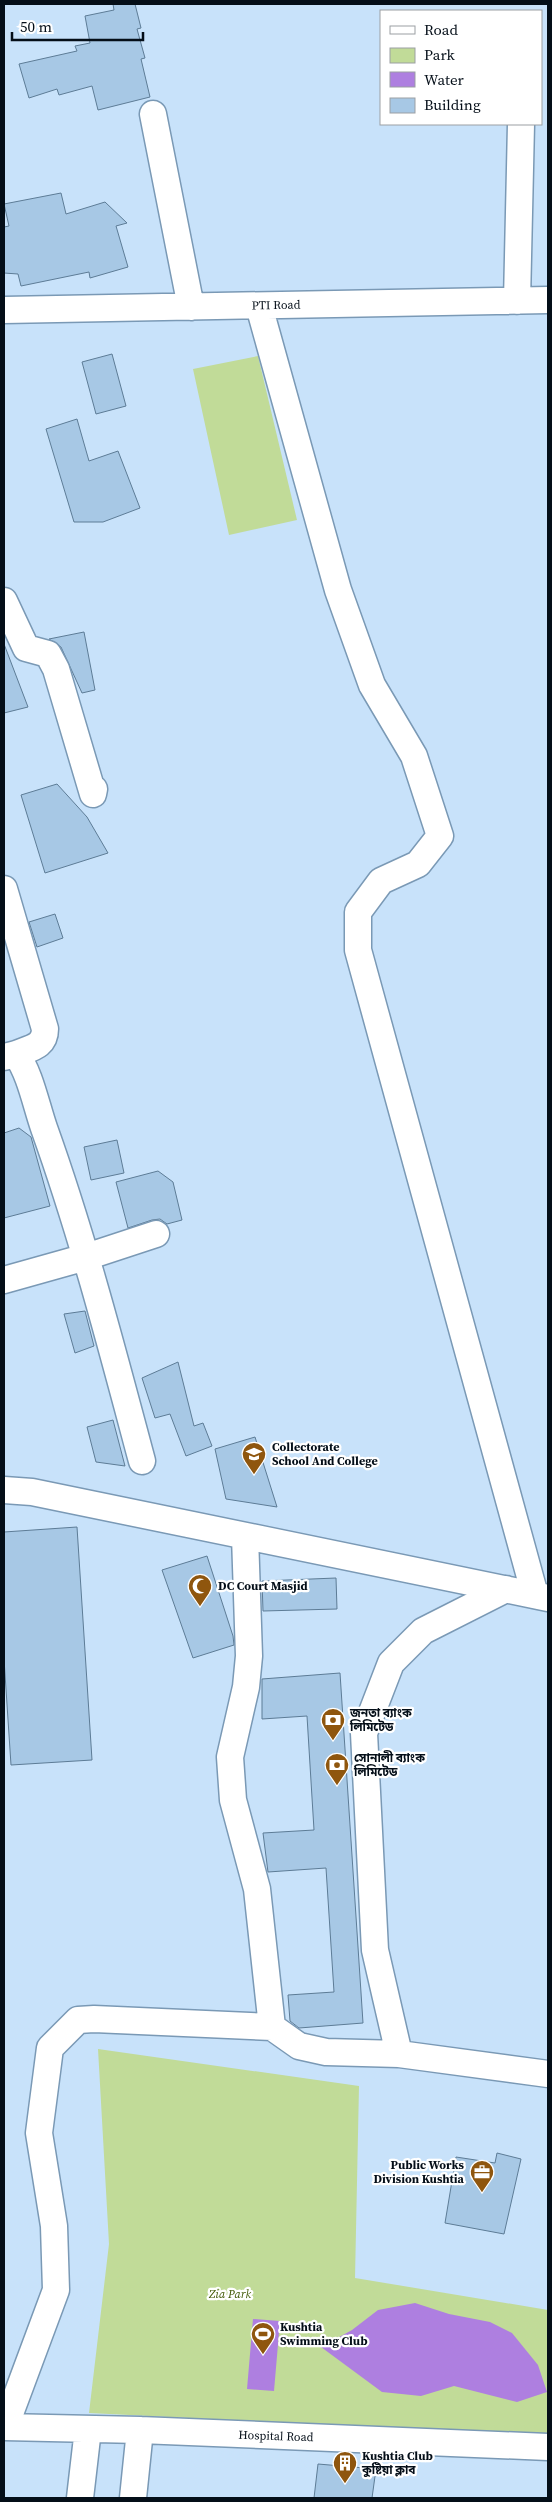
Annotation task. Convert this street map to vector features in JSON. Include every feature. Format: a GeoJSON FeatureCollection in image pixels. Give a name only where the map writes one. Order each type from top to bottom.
{"type":"FeatureCollection","features":[{"type":"Feature","properties":{"kind":"street"},"geometry":{"type":"LineString","coordinates":[[153,114],[191,307]]}},
{"type":"Feature","properties":{"kind":"street"},"geometry":{"type":"LineString","coordinates":[[517,301],[521,125]]}},
{"type":"Feature","properties":{"kind":"street","name":"PTI Road"},"geometry":{"type":"LineString","coordinates":[[4,310],[548,300]]}},
{"type":"Feature","properties":{"kind":"street"},"geometry":{"type":"LineString","coordinates":[[4,1490],[32,1492],[542,1597],[358,950],[358,912],[381,881],[418,864],[440,836],[414,756],[372,685],[338,590],[258,306]]}},
{"type":"Feature","properties":{"kind":"street"},"geometry":{"type":"LineString","coordinates":[[4,602],[26,648],[48,654],[56,669],[92,794],[94,789]]}},
{"type":"Feature","properties":{"kind":"street"},"geometry":{"type":"LineString","coordinates":[[4,889],[45,1029],[45,1038],[42,1043],[10,1055]]}},
{"type":"Feature","properties":{"kind":"street"},"geometry":{"type":"LineString","coordinates":[[10,1055],[24,1065],[33,1097],[70,1199],[142,1461]]}},
{"type":"Feature","properties":{"kind":"street"},"geometry":{"type":"LineString","coordinates":[[4,1280],[86,1257],[156,1234]]}},
{"type":"Feature","properties":{"kind":"street"},"geometry":{"type":"LineString","coordinates":[[245,1536],[249,1656],[246,1688],[230,1756],[232,1800],[257,1889],[272,2027]]}},
{"type":"Feature","properties":{"kind":"street"},"geometry":{"type":"LineString","coordinates":[[400,2054],[375,1950],[364,1733],[391,1663],[423,1631],[506,1589]]}},
{"type":"Feature","properties":{"kind":"street"},"geometry":{"type":"LineString","coordinates":[[4,2427],[56,2290],[54,2226],[40,2133],[50,2048],[78,2020],[272,2027],[300,2046],[326,2052],[400,2054],[548,2074]]}},
{"type":"Feature","properties":{"kind":"street","name":"Hospital Road"},"geometry":{"type":"LineString","coordinates":[[4,2427],[140,2430],[548,2448]]}},
{"type":"Feature","properties":{"kind":"street"},"geometry":{"type":"LineString","coordinates":[[80,2498],[88,2429]]}},
{"type":"Feature","properties":{"kind":"street"},"geometry":{"type":"LineString","coordinates":[[133,2498],[140,2430]]}},
{"type":"Feature","properties":{"kind":"green space"},"geometry":{"type":"Polygon","coordinates":[[[258,356],[297,520],[229,535],[193,369],[258,356]]]}},
{"type":"Feature","properties":{"kind":"green space","name":"Zia Park"},"geometry":{"type":"Polygon","coordinates":[[[98,2049],[359,2086],[355,2278],[548,2310],[548,2436],[89,2413],[109,2244],[98,2049]]]}},
{"type":"Feature","properties":{"kind":"water"},"geometry":{"type":"Polygon","coordinates":[[[415,2303],[449,2314],[490,2322],[512,2333],[538,2365],[547,2392],[517,2402],[454,2386],[421,2396],[382,2392],[321,2347],[352,2330],[378,2310],[415,2303]]]}},
{"type":"Feature","properties":{"kind":"water","name":"Kushtia Swimming Club"},"geometry":{"type":"Polygon","coordinates":[[[253,2319],[280,2321],[274,2391],[247,2389],[253,2319]]]}},
{"type":"Feature","properties":{"kind":"building"},"geometry":{"type":"Polygon","coordinates":[[[113,4],[135,4],[141,28],[137,29],[145,58],[141,59],[150,97],[98,110],[92,86],[59,95],[57,89],[29,98],[19,64],[77,51],[75,46],[90,43],[85,16],[114,10],[113,4]]]}},
{"type":"Feature","properties":{"kind":"building"},"geometry":{"type":"Polygon","coordinates":[[[61,193],[66,214],[105,202],[127,223],[116,226],[128,267],[90,278],[89,272],[21,286],[18,274],[4,273],[4,227],[9,226],[4,204],[61,193]]]}},
{"type":"Feature","properties":{"kind":"building"},"geometry":{"type":"Polygon","coordinates":[[[112,354],[126,406],[96,414],[82,362],[112,354]]]}},
{"type":"Feature","properties":{"kind":"building"},"geometry":{"type":"Polygon","coordinates":[[[77,419],[89,461],[118,451],[140,508],[103,522],[74,522],[46,429],[77,419]]]}},
{"type":"Feature","properties":{"kind":"building"},"geometry":{"type":"Polygon","coordinates":[[[84,632],[95,690],[82,693],[61,647],[49,639],[84,632]]]}},
{"type":"Feature","properties":{"kind":"building"},"geometry":{"type":"Polygon","coordinates":[[[4,644],[28,707],[4,713],[4,644]]]}},
{"type":"Feature","properties":{"kind":"building"},"geometry":{"type":"Polygon","coordinates":[[[57,784],[87,817],[108,853],[45,873],[21,795],[57,784]]]}},
{"type":"Feature","properties":{"kind":"building"},"geometry":{"type":"Polygon","coordinates":[[[55,914],[63,938],[37,947],[29,922],[55,914]]]}},
{"type":"Feature","properties":{"kind":"building"},"geometry":{"type":"Polygon","coordinates":[[[19,1128],[31,1137],[50,1206],[4,1218],[4,1133],[19,1128]]]}},
{"type":"Feature","properties":{"kind":"building"},"geometry":{"type":"Polygon","coordinates":[[[117,1140],[124,1173],[91,1180],[84,1147],[117,1140]]]}},
{"type":"Feature","properties":{"kind":"building"},"geometry":{"type":"Polygon","coordinates":[[[158,1171],[173,1182],[182,1220],[167,1224],[160,1219],[152,1220],[128,1228],[116,1182],[158,1171]]]}},
{"type":"Feature","properties":{"kind":"building"},"geometry":{"type":"Polygon","coordinates":[[[85,1311],[94,1346],[75,1353],[64,1314],[85,1311]]]}},
{"type":"Feature","properties":{"kind":"building"},"geometry":{"type":"Polygon","coordinates":[[[178,1362],[194,1426],[203,1423],[212,1446],[186,1456],[170,1414],[155,1418],[142,1378],[178,1362]]]}},
{"type":"Feature","properties":{"kind":"building"},"geometry":{"type":"Polygon","coordinates":[[[113,1420],[125,1466],[96,1462],[87,1427],[113,1420]]]}},
{"type":"Feature","properties":{"kind":"building"},"geometry":{"type":"Polygon","coordinates":[[[255,1437],[277,1507],[226,1499],[215,1449],[255,1437]]]}},
{"type":"Feature","properties":{"kind":"building"},"geometry":{"type":"Polygon","coordinates":[[[77,1527],[92,1760],[11,1765],[4,1659],[4,1532],[77,1527]]]}},
{"type":"Feature","properties":{"kind":"building","name":"DC Court Masjid"},"geometry":{"type":"Polygon","coordinates":[[[207,1556],[233,1636],[234,1645],[193,1658],[162,1570],[207,1556]]]}},
{"type":"Feature","properties":{"kind":"building"},"geometry":{"type":"Polygon","coordinates":[[[336,1578],[337,1609],[263,1611],[262,1581],[336,1578]]]}},
{"type":"Feature","properties":{"kind":"building"},"geometry":{"type":"Polygon","coordinates":[[[340,1673],[363,2023],[299,2028],[290,2021],[288,1995],[334,1992],[326,1868],[268,1872],[263,1833],[314,1830],[307,1716],[262,1719],[262,1679],[340,1673]]]}},
{"type":"Feature","properties":{"kind":"building","name":"Public Works Division Kushtia"},"geometry":{"type":"Polygon","coordinates":[[[497,2153],[521,2159],[504,2234],[445,2223],[456,2157],[495,2163],[497,2153]]]}},
{"type":"Feature","properties":{"kind":"building","name":"Kushtia Club কুষ্টিয়া ক্লাব"},"geometry":{"type":"Polygon","coordinates":[[[318,2464],[376,2469],[372,2498],[314,2498],[318,2464]]]}},
{"type":"Feature","properties":{"kind":"place","name":"Collectorate School And College"},"geometry":{"type":"Point","coordinates":[254,1475]}},
{"type":"Feature","properties":{"kind":"place","name":"DC Court Masjid"},"geometry":{"type":"Point","coordinates":[200,1607]}},
{"type":"Feature","properties":{"kind":"place","name":"জনতা ব্যাংক লিমিটেড"},"geometry":{"type":"Point","coordinates":[333,1741]}},
{"type":"Feature","properties":{"kind":"place","name":"সোনালী ব্যাংক লিমিটেড"},"geometry":{"type":"Point","coordinates":[337,1786]}},
{"type":"Feature","properties":{"kind":"place","name":"Public Works Division Kushtia"},"geometry":{"type":"Point","coordinates":[482,2193]}},
{"type":"Feature","properties":{"kind":"place","name":"Kushtia Swimming Club"},"geometry":{"type":"Point","coordinates":[263,2355]}},
{"type":"Feature","properties":{"kind":"place","name":"Kushtia Club কুষ্টিয়া ক্লাব"},"geometry":{"type":"Point","coordinates":[345,2484]}}]}
